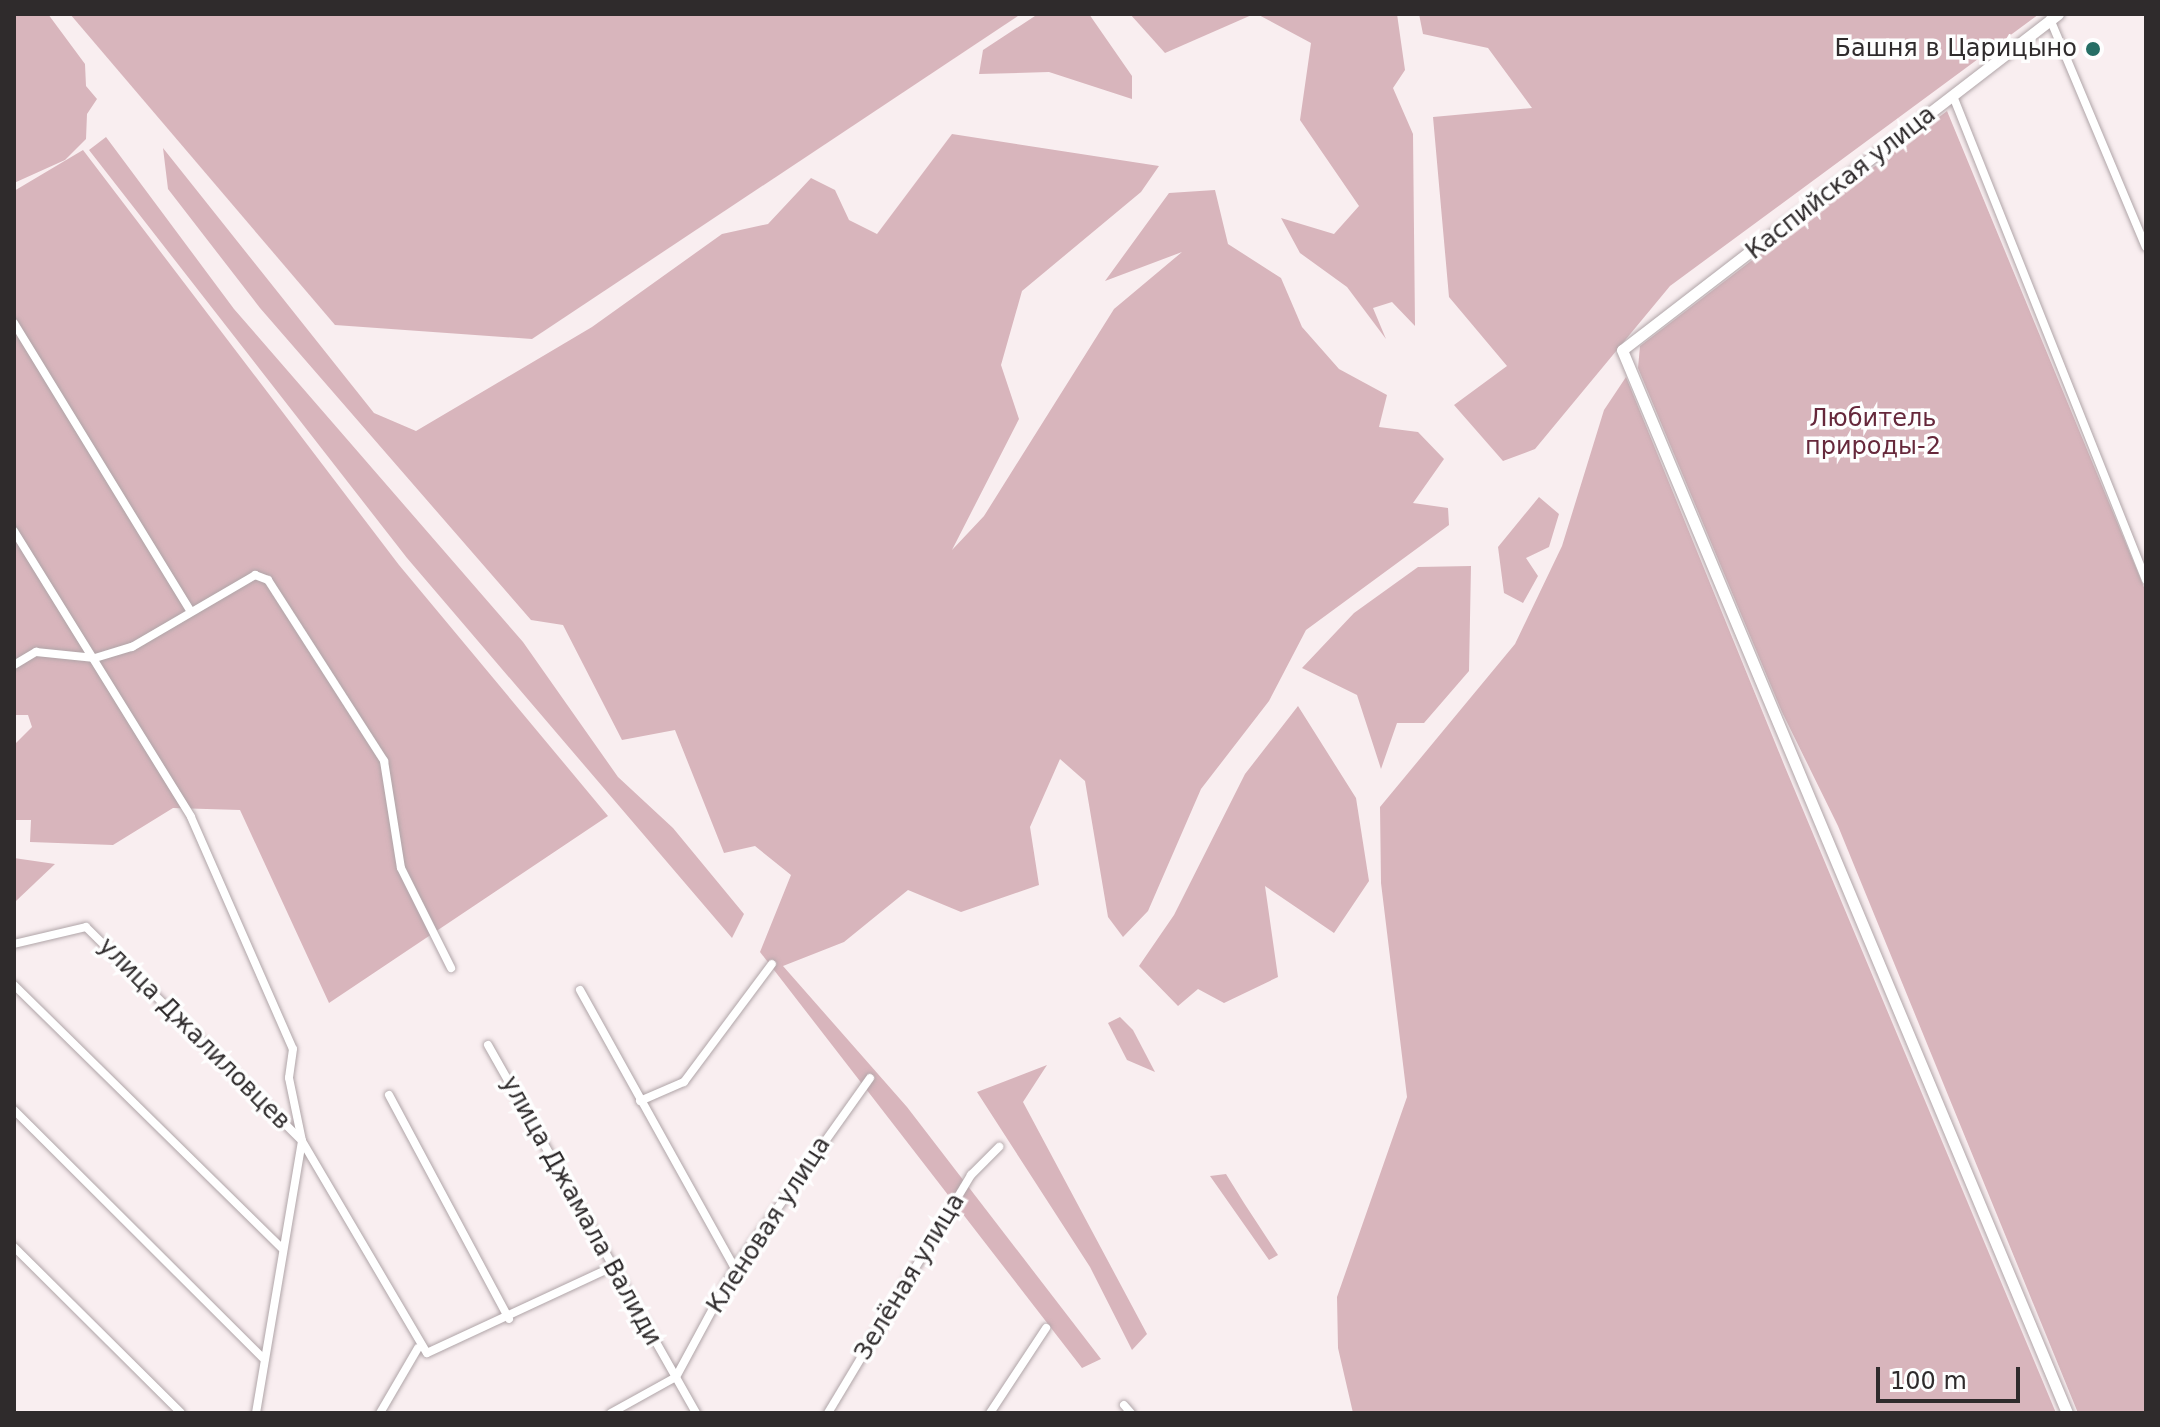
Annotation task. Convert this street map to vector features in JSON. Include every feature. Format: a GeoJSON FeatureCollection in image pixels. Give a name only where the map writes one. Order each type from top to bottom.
{"type":"FeatureCollection","features":[{"type":"Feature","properties":{"kind":"street","name":"Каспийская улица"},"geometry":{"type":"LineString","coordinates":[[2054,17],[1622,350],[2067,1413]]}},
{"type":"Feature","properties":{"kind":"street"},"geometry":{"type":"LineString","coordinates":[[2054,17],[2146,247]]}},
{"type":"Feature","properties":{"kind":"street"},"geometry":{"type":"LineString","coordinates":[[1953,96],[2146,580]]}},
{"type":"Feature","properties":{"kind":"street"},"geometry":{"type":"LineString","coordinates":[[14,323],[190,610]]}},
{"type":"Feature","properties":{"kind":"street"},"geometry":{"type":"LineString","coordinates":[[14,531],[191,817],[293,1049],[289,1078],[302,1141],[418,1348],[427,1353],[509,1319],[610,1268]]}},
{"type":"Feature","properties":{"kind":"street"},"geometry":{"type":"LineString","coordinates":[[14,665],[36,652],[95,658],[132,647],[190,610],[255,575],[268,580],[384,761],[401,868],[451,968]]}},
{"type":"Feature","properties":{"kind":"street","name":"улица Джалиловцев"},"geometry":{"type":"LineString","coordinates":[[14,944],[86,927],[302,1141]]}},
{"type":"Feature","properties":{"kind":"street"},"geometry":{"type":"LineString","coordinates":[[640,1101],[684,1082],[772,964]]}},
{"type":"Feature","properties":{"kind":"street"},"geometry":{"type":"LineString","coordinates":[[14,985],[283,1249]]}},
{"type":"Feature","properties":{"kind":"street"},"geometry":{"type":"LineString","coordinates":[[580,990],[735,1268]]}},
{"type":"Feature","properties":{"kind":"street","name":"улица Джамала Валиди"},"geometry":{"type":"LineString","coordinates":[[488,1045],[610,1268],[696,1413]]}},
{"type":"Feature","properties":{"kind":"street","name":"Кленовая улица"},"geometry":{"type":"LineString","coordinates":[[676,1377],[735,1268],[870,1078]]}},
{"type":"Feature","properties":{"kind":"street"},"geometry":{"type":"LineString","coordinates":[[389,1095],[509,1319]]}},
{"type":"Feature","properties":{"kind":"street"},"geometry":{"type":"LineString","coordinates":[[14,1110],[263,1358]]}},
{"type":"Feature","properties":{"kind":"street"},"geometry":{"type":"LineString","coordinates":[[256,1413],[302,1141]]}},
{"type":"Feature","properties":{"kind":"street","name":"Зелёная улица"},"geometry":{"type":"LineString","coordinates":[[828,1413],[971,1175],[999,1147]]}},
{"type":"Feature","properties":{"kind":"street"},"geometry":{"type":"LineString","coordinates":[[14,1247],[181,1413]]}},
{"type":"Feature","properties":{"kind":"street"},"geometry":{"type":"LineString","coordinates":[[990,1413],[1046,1328]]}},
{"type":"Feature","properties":{"kind":"street"},"geometry":{"type":"LineString","coordinates":[[380,1413],[418,1348]]}},
{"type":"Feature","properties":{"kind":"street"},"geometry":{"type":"LineString","coordinates":[[611,1413],[676,1377]]}},
{"type":"Feature","properties":{"kind":"street"},"geometry":{"type":"LineString","coordinates":[[1124,1405],[1131,1413]]}},
{"type":"Feature","properties":{"kind":"green space"},"geometry":{"type":"Polygon","coordinates":[[[14,14],[48,14],[85,64],[86,86],[97,99],[87,114],[86,139],[65,160],[14,183],[14,14]]]}},
{"type":"Feature","properties":{"kind":"green space"},"geometry":{"type":"Polygon","coordinates":[[[70,14],[1021,14],[532,339],[335,325],[70,14]]]}},
{"type":"Feature","properties":{"kind":"green space"},"geometry":{"type":"Polygon","coordinates":[[[1038,14],[1089,14],[1132,76],[1132,99],[1049,72],[979,74],[983,50],[1038,14]]]}},
{"type":"Feature","properties":{"kind":"green space"},"geometry":{"type":"Polygon","coordinates":[[[1130,14],[1254,14],[1165,53],[1130,14]]]}},
{"type":"Feature","properties":{"kind":"green space"},"geometry":{"type":"Polygon","coordinates":[[[1257,14],[1397,14],[1405,70],[1393,88],[1413,134],[1415,326],[1392,302],[1373,308],[1386,339],[1347,287],[1300,253],[1281,218],[1334,234],[1359,206],[1300,120],[1311,43],[1257,14]]]}},
{"type":"Feature","properties":{"kind":"green space"},"geometry":{"type":"Polygon","coordinates":[[[1419,14],[2039,14],[1670,286],[1535,449],[1503,461],[1454,405],[1507,366],[1449,297],[1433,117],[1532,108],[1488,48],[1423,34],[1419,14]]]}},
{"type":"Feature","properties":{"kind":"green space","name":"Любитель природы-2"},"geometry":{"type":"Polygon","coordinates":[[[1947,111],[2146,592],[2146,1413],[2078,1413],[1838,826],[1782,712],[1638,368],[1640,346],[1947,111]]]}},
{"type":"Feature","properties":{"kind":"green space"},"geometry":{"type":"Polygon","coordinates":[[[952,134],[1159,166],[1141,192],[1022,291],[1001,365],[1019,419],[952,550],[984,516],[1114,309],[1182,252],[1105,281],[1169,193],[1215,190],[1228,244],[1281,278],[1302,327],[1339,369],[1387,395],[1379,427],[1418,432],[1444,459],[1413,503],[1448,508],[1449,525],[1306,630],[1269,701],[1201,789],[1148,911],[1123,937],[1108,917],[1085,781],[1060,759],[1030,827],[1039,885],[961,912],[908,890],[844,942],[783,966],[907,1107],[1101,1359],[1082,1368],[760,952],[791,875],[755,846],[724,853],[675,730],[622,740],[563,625],[531,620],[260,308],[168,189],[163,148],[374,413],[416,431],[592,327],[722,234],[768,224],[811,178],[835,190],[849,220],[877,234],[952,134]]]}},
{"type":"Feature","properties":{"kind":"green space"},"geometry":{"type":"Polygon","coordinates":[[[106,137],[234,309],[523,642],[618,777],[673,828],[744,914],[732,938],[407,558],[89,150],[106,137]]]}},
{"type":"Feature","properties":{"kind":"green space"},"geometry":{"type":"Polygon","coordinates":[[[83,150],[399,565],[608,816],[329,1003],[240,810],[173,808],[113,845],[30,842],[31,820],[14,820],[14,745],[32,727],[28,715],[14,715],[14,191],[83,150]]]}},
{"type":"Feature","properties":{"kind":"green space"},"geometry":{"type":"Polygon","coordinates":[[[1626,377],[1785,767],[2056,1413],[1353,1413],[1338,1348],[1337,1297],[1407,1097],[1381,883],[1380,807],[1515,644],[1562,546],[1604,410],[1626,377]]]}},
{"type":"Feature","properties":{"kind":"green space"},"geometry":{"type":"Polygon","coordinates":[[[1539,497],[1559,514],[1549,547],[1526,558],[1538,576],[1523,603],[1504,593],[1498,547],[1539,497]]]}},
{"type":"Feature","properties":{"kind":"green space"},"geometry":{"type":"Polygon","coordinates":[[[1471,566],[1469,671],[1424,723],[1397,723],[1381,769],[1357,695],[1302,668],[1354,613],[1418,567],[1471,566]]]}},
{"type":"Feature","properties":{"kind":"green space"},"geometry":{"type":"Polygon","coordinates":[[[1298,706],[1356,798],[1369,881],[1334,933],[1265,886],[1278,977],[1224,1003],[1198,989],[1178,1006],[1139,966],[1174,915],[1245,774],[1298,706]]]}},
{"type":"Feature","properties":{"kind":"green space"},"geometry":{"type":"Polygon","coordinates":[[[14,858],[55,864],[16,901],[14,901],[14,858]]]}},
{"type":"Feature","properties":{"kind":"green space"},"geometry":{"type":"Polygon","coordinates":[[[1120,1017],[1133,1030],[1155,1072],[1127,1060],[1108,1023],[1120,1017]]]}},
{"type":"Feature","properties":{"kind":"green space"},"geometry":{"type":"Polygon","coordinates":[[[1047,1065],[1023,1102],[1147,1334],[1132,1350],[1090,1267],[977,1092],[1047,1065]]]}},
{"type":"Feature","properties":{"kind":"green space"},"geometry":{"type":"Polygon","coordinates":[[[1226,1174],[1278,1255],[1269,1260],[1210,1176],[1226,1174]]]}},
{"type":"Feature","properties":{"kind":"place","name":"Башня в Царицыно"},"geometry":{"type":"Point","coordinates":[2093,49]}}]}
